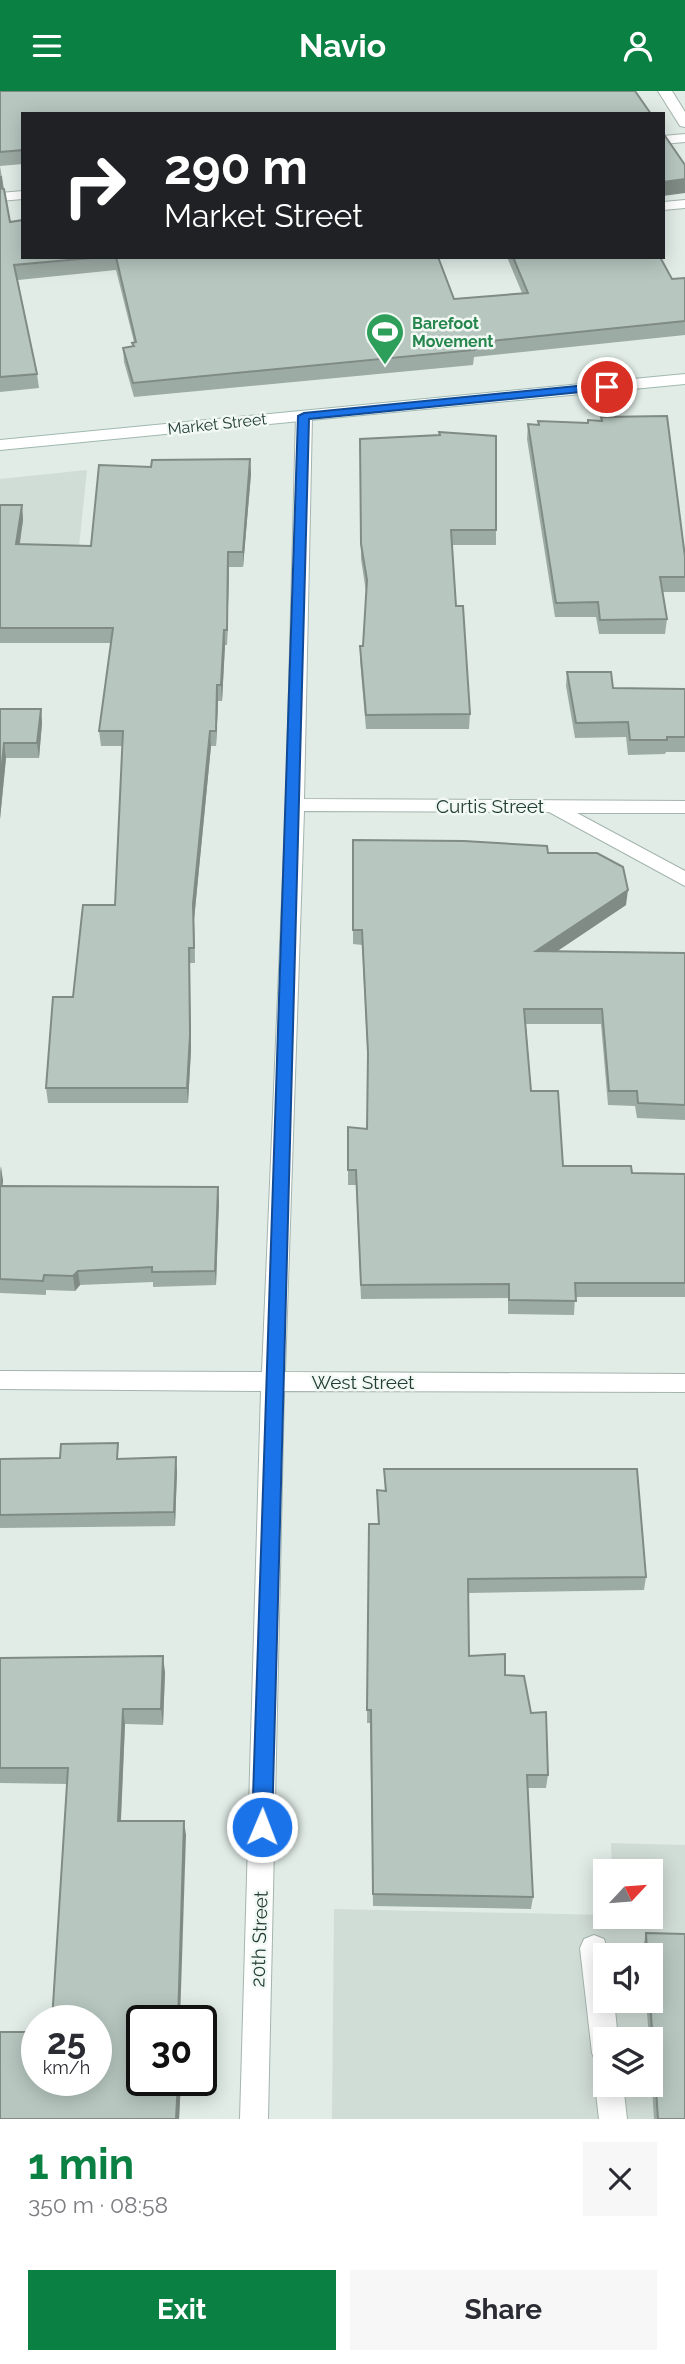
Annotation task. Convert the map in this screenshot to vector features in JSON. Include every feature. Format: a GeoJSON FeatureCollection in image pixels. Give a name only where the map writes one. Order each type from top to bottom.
{"type":"FeatureCollection","features":[{"type":"Feature","properties":{"kind":"street"},"geometry":{"type":"LineString","coordinates":[[665,91],[685,123]]}},
{"type":"Feature","properties":{"kind":"street"},"geometry":{"type":"LineString","coordinates":[[665,140],[685,138]]}},
{"type":"Feature","properties":{"kind":"street"},"geometry":{"type":"LineString","coordinates":[[0,197],[21,195]]}},
{"type":"Feature","properties":{"kind":"street"},"geometry":{"type":"LineString","coordinates":[[665,206],[685,204]]}},
{"type":"Feature","properties":{"kind":"street","name":"Market Street"},"geometry":{"type":"LineString","coordinates":[[0,445],[685,379]]}},
{"type":"Feature","properties":{"kind":"street","name":"20th Street"},"geometry":{"type":"LineString","coordinates":[[254,2119],[273,1383],[295,805],[304,416]]}},
{"type":"Feature","properties":{"kind":"street","name":"Curtis Street"},"geometry":{"type":"LineString","coordinates":[[295,805],[685,807]]}},
{"type":"Feature","properties":{"kind":"street"},"geometry":{"type":"LineString","coordinates":[[551,806],[685,879]]}},
{"type":"Feature","properties":{"kind":"street","name":"West Street"},"geometry":{"type":"LineString","coordinates":[[0,1380],[685,1383]]}},
{"type":"Feature","properties":{"kind":"street"},"geometry":{"type":"LineString","coordinates":[[610,2097],[613,2119]]}},
{"type":"Feature","properties":{"kind":"shaded area"},"geometry":{"type":"Polygon","coordinates":[[[87,470],[78,556],[0,557],[0,479],[87,470]]]}},
{"type":"Feature","properties":{"kind":"shaded area"},"geometry":{"type":"Polygon","coordinates":[[[611,1843],[685,1845],[685,2119],[332,2119],[334,1909],[593,1915],[593,1929],[663,1929],[663,1859],[612,1859],[611,1843]]]}},
{"type":"Feature","properties":{"kind":"building"},"geometry":{"type":"Polygon","coordinates":[[[0,91],[635,91],[650,112],[21,112],[21,150],[0,152],[0,91]]]}},
{"type":"Feature","properties":{"kind":"building"},"geometry":{"type":"Polygon","coordinates":[[[665,136],[685,165],[685,179],[665,182],[665,136]]]}},
{"type":"Feature","properties":{"kind":"building"},"geometry":{"type":"Polygon","coordinates":[[[0,188],[4,189],[10,222],[21,220],[21,259],[80,259],[14,265],[37,374],[0,377],[0,188]]]}},
{"type":"Feature","properties":{"kind":"building"},"geometry":{"type":"Polygon","coordinates":[[[116,259],[439,259],[454,299],[528,293],[514,259],[661,259],[672,279],[685,278],[685,321],[471,343],[474,350],[133,383],[123,348],[134,346],[132,343],[136,342],[116,259]]]}},
{"type":"Feature","properties":{"kind":"building"},"geometry":{"type":"Polygon","coordinates":[[[667,416],[685,557],[685,577],[660,577],[667,619],[600,620],[598,602],[556,603],[528,424],[539,425],[538,421],[588,423],[588,420],[602,421],[601,417],[667,416]]]}},
{"type":"Feature","properties":{"kind":"building"},"geometry":{"type":"Polygon","coordinates":[[[439,432],[496,436],[496,530],[451,530],[456,606],[463,606],[470,714],[366,715],[360,646],[363,646],[367,580],[361,544],[360,439],[440,435],[439,432]]]}},
{"type":"Feature","properties":{"kind":"building"},"geometry":{"type":"Polygon","coordinates":[[[250,459],[243,552],[228,552],[227,630],[224,630],[221,685],[217,685],[216,731],[210,731],[193,904],[194,948],[189,948],[190,1035],[187,1088],[46,1088],[53,997],[73,997],[83,905],[115,905],[123,731],[99,731],[113,628],[0,628],[0,505],[22,505],[16,544],[91,546],[99,465],[151,467],[152,460],[250,459]]]}},
{"type":"Feature","properties":{"kind":"building"},"geometry":{"type":"Polygon","coordinates":[[[567,672],[611,672],[613,688],[685,689],[685,737],[630,740],[628,722],[576,723],[567,672]]]}},
{"type":"Feature","properties":{"kind":"building"},"geometry":{"type":"Polygon","coordinates":[[[0,709],[41,709],[37,743],[4,743],[0,785],[0,709]]]}},
{"type":"Feature","properties":{"kind":"building"},"geometry":{"type":"Polygon","coordinates":[[[353,840],[464,841],[547,846],[548,853],[597,853],[623,867],[628,890],[536,951],[685,953],[685,1105],[638,1103],[637,1091],[609,1091],[602,1009],[524,1009],[531,1091],[558,1091],[563,1166],[631,1166],[632,1173],[685,1174],[685,1283],[575,1283],[576,1301],[509,1300],[509,1284],[361,1285],[356,1170],[348,1170],[348,1127],[367,1129],[368,1053],[362,930],[353,930],[353,840]]]}},
{"type":"Feature","properties":{"kind":"building"},"geometry":{"type":"Polygon","coordinates":[[[0,1186],[218,1187],[215,1271],[152,1272],[152,1267],[78,1271],[73,1276],[44,1275],[43,1281],[0,1279],[0,1186]]]}},
{"type":"Feature","properties":{"kind":"building"},"geometry":{"type":"Polygon","coordinates":[[[118,1443],[117,1459],[176,1457],[174,1512],[0,1515],[0,1459],[60,1458],[61,1444],[118,1443]]]}},
{"type":"Feature","properties":{"kind":"building"},"geometry":{"type":"Polygon","coordinates":[[[384,1469],[637,1469],[646,1577],[468,1579],[469,1656],[505,1654],[505,1675],[524,1676],[531,1713],[546,1712],[548,1775],[527,1775],[533,1897],[373,1894],[371,1710],[367,1710],[369,1524],[379,1524],[377,1490],[386,1491],[384,1469]]]}},
{"type":"Feature","properties":{"kind":"building"},"geometry":{"type":"Polygon","coordinates":[[[163,1656],[161,1709],[123,1709],[118,1821],[184,1821],[178,2005],[126,2005],[126,2096],[177,2096],[176,2119],[0,2119],[0,2032],[21,2032],[21,2096],[112,2096],[112,2005],[53,2005],[68,1768],[0,1768],[0,1658],[163,1656]]]}},
{"type":"Feature","properties":{"kind":"building"},"geometry":{"type":"Polygon","coordinates":[[[646,1933],[685,1934],[685,2119],[658,2119],[657,2097],[663,2097],[663,2027],[652,2027],[651,2013],[663,2013],[663,1943],[646,1943],[646,1933]]]}},
{"type":"Feature","properties":{"kind":"place","name":"Barefoot Movement"},"geometry":{"type":"Point","coordinates":[385,366]}},
{"type":"Feature","properties":{"kind":"route"},"geometry":{"type":"LineString","coordinates":[[262,1827],[274,1355],[295,805],[304,416],[607,387]]}}]}
